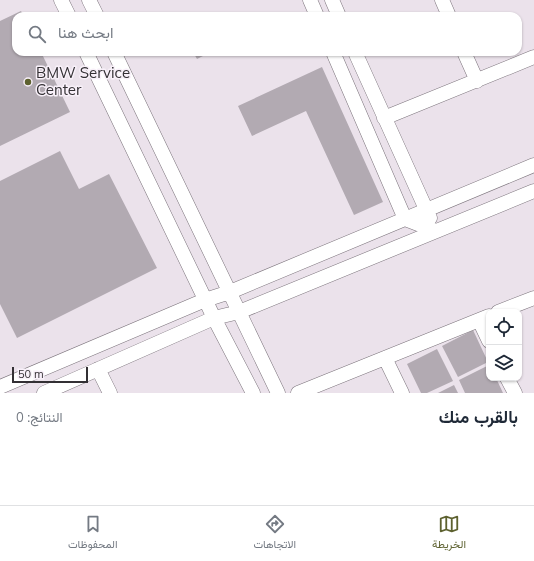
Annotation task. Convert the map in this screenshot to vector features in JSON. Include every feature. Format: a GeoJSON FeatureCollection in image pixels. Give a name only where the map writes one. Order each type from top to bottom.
{"type":"FeatureCollection","features":[{"type":"Feature","properties":{"kind":"street"},"geometry":{"type":"LineString","coordinates":[[61,0],[67,12]]}},
{"type":"Feature","properties":{"kind":"street"},"geometry":{"type":"LineString","coordinates":[[89,0],[95,12]]}},
{"type":"Feature","properties":{"kind":"street"},"geometry":{"type":"LineString","coordinates":[[310,0],[315,12]]}},
{"type":"Feature","properties":{"kind":"street"},"geometry":{"type":"LineString","coordinates":[[332,0],[337,12]]}},
{"type":"Feature","properties":{"kind":"street"},"geometry":{"type":"LineString","coordinates":[[442,0],[447,12]]}},
{"type":"Feature","properties":{"kind":"street"},"geometry":{"type":"LineString","coordinates":[[88,56],[205,300],[253,393]]}},
{"type":"Feature","properties":{"kind":"street"},"geometry":{"type":"LineString","coordinates":[[116,56],[278,393]]}},
{"type":"Feature","properties":{"kind":"street"},"geometry":{"type":"LineString","coordinates":[[335,56],[405,219],[436,231]]}},
{"type":"Feature","properties":{"kind":"street"},"geometry":{"type":"LineString","coordinates":[[357,56],[436,231]]}},
{"type":"Feature","properties":{"kind":"street"},"geometry":{"type":"LineString","coordinates":[[466,56],[476,81]]}},
{"type":"Feature","properties":{"kind":"street"},"geometry":{"type":"LineString","coordinates":[[384,118],[534,57]]}},
{"type":"Feature","properties":{"kind":"street"},"geometry":{"type":"LineString","coordinates":[[0,387],[205,300],[230,292],[534,165]]}},
{"type":"Feature","properties":{"kind":"street"},"geometry":{"type":"LineString","coordinates":[[44,393],[214,318],[239,312],[534,191]]}},
{"type":"Feature","properties":{"kind":"street"},"geometry":{"type":"LineString","coordinates":[[506,309],[534,298]]}},
{"type":"Feature","properties":{"kind":"street"},"geometry":{"type":"LineString","coordinates":[[298,393],[484,318]]}},
{"type":"Feature","properties":{"kind":"street"},"geometry":{"type":"LineString","coordinates":[[385,358],[402,393]]}},
{"type":"Feature","properties":{"kind":"street"},"geometry":{"type":"LineString","coordinates":[[98,369],[110,393]]}},
{"type":"Feature","properties":{"kind":"street"},"geometry":{"type":"LineString","coordinates":[[509,381],[515,393]]}},
{"type":"Feature","properties":{"kind":"building","name":"BMW Service Center"},"geometry":{"type":"Polygon","coordinates":[[[12,15],[12,56],[43,56],[70,112],[0,146],[0,21],[12,15]]]}},
{"type":"Feature","properties":{"kind":"building"},"geometry":{"type":"Polygon","coordinates":[[[195,56],[203,56],[197,59],[195,56]]]}},
{"type":"Feature","properties":{"kind":"building"},"geometry":{"type":"Polygon","coordinates":[[[322,67],[383,202],[354,215],[306,111],[252,136],[238,106],[322,67]]]}},
{"type":"Feature","properties":{"kind":"building"},"geometry":{"type":"Polygon","coordinates":[[[60,151],[79,189],[109,174],[157,268],[17,338],[0,304],[0,181],[60,151]]]}},
{"type":"Feature","properties":{"kind":"building"},"geometry":{"type":"Polygon","coordinates":[[[473,330],[486,358],[486,363],[458,377],[442,346],[473,330]]]}},
{"type":"Feature","properties":{"kind":"building"},"geometry":{"type":"Polygon","coordinates":[[[437,349],[453,381],[427,393],[421,393],[407,364],[437,349]]]}},
{"type":"Feature","properties":{"kind":"building"},"geometry":{"type":"Polygon","coordinates":[[[486,366],[486,381],[497,381],[503,393],[465,393],[459,380],[486,366]]]}},
{"type":"Feature","properties":{"kind":"building"},"geometry":{"type":"Polygon","coordinates":[[[454,385],[458,393],[438,393],[454,385]]]}},
{"type":"Feature","properties":{"kind":"place","name":"BMW Service Center"},"geometry":{"type":"Point","coordinates":[28,82]}}]}
